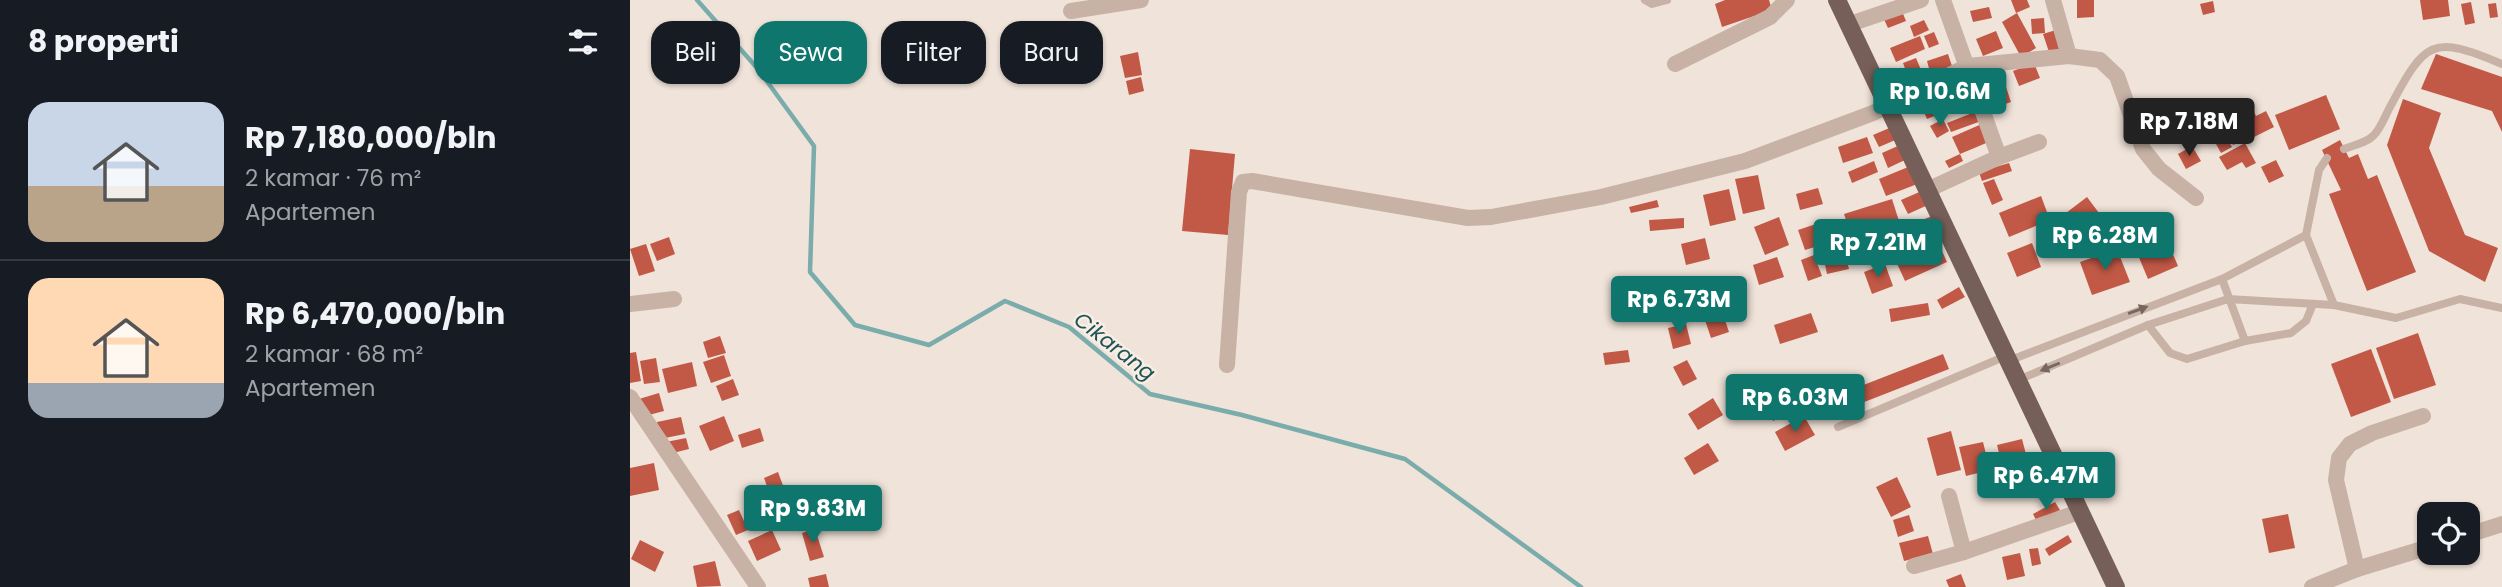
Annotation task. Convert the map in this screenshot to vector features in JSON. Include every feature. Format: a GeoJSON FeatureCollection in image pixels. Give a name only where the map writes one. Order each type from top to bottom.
{"type":"FeatureCollection","features":[{"type":"Feature","properties":{"kind":"main road"},"geometry":{"type":"LineString","coordinates":[[1837,0],[2116,587]]}},
{"type":"Feature","properties":{"kind":"street"},"geometry":{"type":"LineString","coordinates":[[1070,11],[1098,3],[1141,0]]}},
{"type":"Feature","properties":{"kind":"street"},"geometry":{"type":"LineString","coordinates":[[1675,64],[1770,17],[1787,0]]}},
{"type":"Feature","properties":{"kind":"street"},"geometry":{"type":"LineString","coordinates":[[1850,24],[1921,0]]}},
{"type":"Feature","properties":{"kind":"street"},"geometry":{"type":"LineString","coordinates":[[1943,0],[1999,157]]}},
{"type":"Feature","properties":{"kind":"street"},"geometry":{"type":"LineString","coordinates":[[2053,0],[2069,56]]}},
{"type":"Feature","properties":{"kind":"street"},"geometry":{"type":"LineString","coordinates":[[1227,365],[1239,192],[1243,182],[1252,181],[1468,218],[1491,217],[1601,197],[1745,162],[1886,106],[1968,66],[2069,56],[2100,60],[2110,66],[2117,76],[2143,149],[2159,169],[2196,198]]}},
{"type":"Feature","properties":{"kind":"street"},"geometry":{"type":"LineString","coordinates":[[1927,190],[2039,142]]}},
{"type":"Feature","properties":{"kind":"street"},"geometry":{"type":"LineString","coordinates":[[630,304],[674,299]]}},
{"type":"Feature","properties":{"kind":"street"},"geometry":{"type":"LineString","coordinates":[[630,397],[758,587]]}},
{"type":"Feature","properties":{"kind":"street"},"geometry":{"type":"LineString","coordinates":[[2357,569],[2336,480],[2339,458],[2350,444],[2372,433],[2423,416]]}},
{"type":"Feature","properties":{"kind":"street"},"geometry":{"type":"LineString","coordinates":[[1949,496],[1964,552]]}},
{"type":"Feature","properties":{"kind":"street"},"geometry":{"type":"LineString","coordinates":[[1914,566],[1964,552],[2079,512]]}},
{"type":"Feature","properties":{"kind":"street"},"geometry":{"type":"LineString","coordinates":[[2480,531],[2502,524]]}},
{"type":"Feature","properties":{"kind":"street"},"geometry":{"type":"LineString","coordinates":[[2312,587],[2357,569],[2417,551]]}},
{"type":"Feature","properties":{"kind":"lane"},"geometry":{"type":"LineString","coordinates":[[1645,0],[1652,4],[1667,0]]}},
{"type":"Feature","properties":{"kind":"lane"},"geometry":{"type":"LineString","coordinates":[[2344,149],[2368,140],[2375,134],[2409,72],[2431,50],[2444,45],[2454,46],[2502,64]]}},
{"type":"Feature","properties":{"kind":"lane"},"geometry":{"type":"LineString","coordinates":[[2327,158],[2319,170],[2305,235],[2334,304]]}},
{"type":"Feature","properties":{"kind":"lane"},"geometry":{"type":"LineString","coordinates":[[1838,427],[2007,358],[2221,279],[2305,235]]}},
{"type":"Feature","properties":{"kind":"lane"},"geometry":{"type":"LineString","coordinates":[[2221,279],[2245,341]]}},
{"type":"Feature","properties":{"kind":"lane"},"geometry":{"type":"LineString","coordinates":[[2018,380],[2148,326],[2228,299],[2334,304],[2396,318],[2460,299],[2502,307]]}},
{"type":"Feature","properties":{"kind":"lane"},"geometry":{"type":"LineString","coordinates":[[2148,326],[2163,347],[2183,359],[2245,341],[2297,330],[2306,321],[2313,304]]}},
{"type":"Feature","properties":{"kind":"building"},"geometry":{"type":"Polygon","coordinates":[[[1725,0],[1769,0],[1772,10],[1722,27],[1715,4],[1725,0]]]}},
{"type":"Feature","properties":{"kind":"building"},"geometry":{"type":"Polygon","coordinates":[[[2011,0],[2027,0],[2030,7],[2016,13],[2011,0]]]}},
{"type":"Feature","properties":{"kind":"building"},"geometry":{"type":"Polygon","coordinates":[[[2077,0],[2094,0],[2094,17],[2077,18],[2077,0]]]}},
{"type":"Feature","properties":{"kind":"building"},"geometry":{"type":"Polygon","coordinates":[[[2420,0],[2448,0],[2450,16],[2423,20],[2420,0]]]}},
{"type":"Feature","properties":{"kind":"building"},"geometry":{"type":"Polygon","coordinates":[[[2213,1],[2215,12],[2203,15],[2200,4],[2213,1]]]}},
{"type":"Feature","properties":{"kind":"building"},"geometry":{"type":"Polygon","coordinates":[[[2471,2],[2475,23],[2465,25],[2461,4],[2471,2]]]}},
{"type":"Feature","properties":{"kind":"building"},"geometry":{"type":"Polygon","coordinates":[[[2496,3],[2498,17],[2490,18],[2488,4],[2496,3]]]}},
{"type":"Feature","properties":{"kind":"building"},"geometry":{"type":"Polygon","coordinates":[[[1989,7],[1992,18],[1973,22],[1970,11],[1989,7]]]}},
{"type":"Feature","properties":{"kind":"building"},"geometry":{"type":"Polygon","coordinates":[[[1901,9],[1906,21],[1888,28],[1883,17],[1901,9]]]}},
{"type":"Feature","properties":{"kind":"building"},"geometry":{"type":"Polygon","coordinates":[[[2017,13],[2036,48],[2021,57],[2002,22],[2017,13]]]}},
{"type":"Feature","properties":{"kind":"building"},"geometry":{"type":"Polygon","coordinates":[[[2044,18],[2045,33],[2032,34],[2031,19],[2044,18]]]}},
{"type":"Feature","properties":{"kind":"building"},"geometry":{"type":"Polygon","coordinates":[[[1924,20],[1929,30],[1914,37],[1910,26],[1924,20]]]}},
{"type":"Feature","properties":{"kind":"building"},"geometry":{"type":"Polygon","coordinates":[[[2059,29],[2065,47],[2049,52],[2043,34],[2059,29]]]}},
{"type":"Feature","properties":{"kind":"building"},"geometry":{"type":"Polygon","coordinates":[[[1996,31],[2003,48],[1983,56],[1976,39],[1996,31]]]}},
{"type":"Feature","properties":{"kind":"building"},"geometry":{"type":"Polygon","coordinates":[[[1934,32],[1939,44],[1929,48],[1924,36],[1934,32]]]}},
{"type":"Feature","properties":{"kind":"building"},"geometry":{"type":"Polygon","coordinates":[[[1920,36],[1925,49],[1896,62],[1890,48],[1920,36]]]}},
{"type":"Feature","properties":{"kind":"building"},"geometry":{"type":"Polygon","coordinates":[[[1138,52],[1142,75],[1125,78],[1120,56],[1138,52]]]}},
{"type":"Feature","properties":{"kind":"building"},"geometry":{"type":"Polygon","coordinates":[[[1948,54],[1953,69],[1931,76],[1927,61],[1948,54]]]}},
{"type":"Feature","properties":{"kind":"building"},"geometry":{"type":"Polygon","coordinates":[[[2436,54],[2502,77],[2502,132],[2492,111],[2421,89],[2436,54]]]}},
{"type":"Feature","properties":{"kind":"building"},"geometry":{"type":"Polygon","coordinates":[[[1916,58],[1924,77],[1910,82],[1903,63],[1916,58]]]}},
{"type":"Feature","properties":{"kind":"building"},"geometry":{"type":"Polygon","coordinates":[[[2034,63],[2040,78],[2019,86],[2013,71],[2034,63]]]}},
{"type":"Feature","properties":{"kind":"building"},"geometry":{"type":"Polygon","coordinates":[[[1141,77],[1144,91],[1129,95],[1126,81],[1141,77]]]}},
{"type":"Feature","properties":{"kind":"building"},"geometry":{"type":"Polygon","coordinates":[[[2005,84],[2011,102],[1994,108],[1988,89],[2005,84]]]}},
{"type":"Feature","properties":{"kind":"building"},"geometry":{"type":"Polygon","coordinates":[[[1971,85],[1977,99],[1927,119],[1920,103],[1971,85]]]}},
{"type":"Feature","properties":{"kind":"building"},"geometry":{"type":"Polygon","coordinates":[[[2326,95],[2340,129],[2289,150],[2275,115],[2326,95]]]}},
{"type":"Feature","properties":{"kind":"building"},"geometry":{"type":"Polygon","coordinates":[[[2403,99],[2441,113],[2429,148],[2465,235],[2498,248],[2485,282],[2429,251],[2387,145],[2403,99]]]}},
{"type":"Feature","properties":{"kind":"building"},"geometry":{"type":"Polygon","coordinates":[[[2250,104],[2256,116],[2266,111],[2274,127],[2250,139],[2237,111],[2250,104]]]}},
{"type":"Feature","properties":{"kind":"building"},"geometry":{"type":"Polygon","coordinates":[[[1980,110],[1984,120],[1951,132],[1947,123],[1980,110]]]}},
{"type":"Feature","properties":{"kind":"building"},"geometry":{"type":"Polygon","coordinates":[[[2237,117],[2248,138],[2233,145],[2222,124],[2237,117]]]}},
{"type":"Feature","properties":{"kind":"building"},"geometry":{"type":"Polygon","coordinates":[[[1943,119],[1949,131],[1937,138],[1930,126],[1943,119]]]}},
{"type":"Feature","properties":{"kind":"building"},"geometry":{"type":"Polygon","coordinates":[[[1984,123],[1991,141],[1960,154],[1952,137],[1984,123]]]}},
{"type":"Feature","properties":{"kind":"building"},"geometry":{"type":"Polygon","coordinates":[[[1894,126],[1900,138],[1879,147],[1873,135],[1894,126]]]}},
{"type":"Feature","properties":{"kind":"building"},"geometry":{"type":"Polygon","coordinates":[[[2222,129],[2232,147],[2221,153],[2211,135],[2222,129]]]}},
{"type":"Feature","properties":{"kind":"building"},"geometry":{"type":"Polygon","coordinates":[[[1867,137],[1873,153],[1843,163],[1838,147],[1867,137]]]}},
{"type":"Feature","properties":{"kind":"building"},"geometry":{"type":"Polygon","coordinates":[[[2340,140],[2349,158],[2358,154],[2368,179],[2377,175],[2416,272],[2367,291],[2329,194],[2341,190],[2322,150],[2340,140]]]}},
{"type":"Feature","properties":{"kind":"building"},"geometry":{"type":"Polygon","coordinates":[[[2245,143],[2256,163],[2246,168],[2242,162],[2227,170],[2219,157],[2245,143]]]}},
{"type":"Feature","properties":{"kind":"building"},"geometry":{"type":"Polygon","coordinates":[[[1900,145],[1907,159],[1888,168],[1882,153],[1900,145]]]}},
{"type":"Feature","properties":{"kind":"building"},"geometry":{"type":"Polygon","coordinates":[[[2192,146],[2201,161],[2186,169],[2178,154],[2192,146]]]}},
{"type":"Feature","properties":{"kind":"building"},"geometry":{"type":"Polygon","coordinates":[[[1190,149],[1235,154],[1228,235],[1182,231],[1190,149]]]}},
{"type":"Feature","properties":{"kind":"building"},"geometry":{"type":"Polygon","coordinates":[[[1960,154],[1963,161],[1949,168],[1945,161],[1960,154]]]}},
{"type":"Feature","properties":{"kind":"building"},"geometry":{"type":"Polygon","coordinates":[[[2276,160],[2284,176],[2269,183],[2261,167],[2276,160]]]}},
{"type":"Feature","properties":{"kind":"building"},"geometry":{"type":"Polygon","coordinates":[[[1874,161],[1878,172],[1852,183],[1848,172],[1874,161]]]}},
{"type":"Feature","properties":{"kind":"building"},"geometry":{"type":"Polygon","coordinates":[[[2009,163],[2012,171],[1982,181],[1979,172],[2009,163]]]}},
{"type":"Feature","properties":{"kind":"building"},"geometry":{"type":"Polygon","coordinates":[[[1913,165],[1920,183],[1886,196],[1879,179],[1913,165]]]}},
{"type":"Feature","properties":{"kind":"building"},"geometry":{"type":"Polygon","coordinates":[[[1758,175],[1765,209],[1743,214],[1735,179],[1758,175]]]}},
{"type":"Feature","properties":{"kind":"building"},"geometry":{"type":"Polygon","coordinates":[[[1994,179],[2003,200],[1992,205],[1983,183],[1994,179]]]}},
{"type":"Feature","properties":{"kind":"building"},"geometry":{"type":"Polygon","coordinates":[[[1818,188],[1823,204],[1800,210],[1796,194],[1818,188]]]}},
{"type":"Feature","properties":{"kind":"building"},"geometry":{"type":"Polygon","coordinates":[[[1729,189],[1736,220],[1710,226],[1703,195],[1729,189]]]}},
{"type":"Feature","properties":{"kind":"building"},"geometry":{"type":"Polygon","coordinates":[[[1924,190],[1930,204],[1908,214],[1901,200],[1924,190]]]}},
{"type":"Feature","properties":{"kind":"building"},"geometry":{"type":"Polygon","coordinates":[[[2041,196],[2050,220],[2009,237],[1999,213],[2041,196]]]}},
{"type":"Feature","properties":{"kind":"building"},"geometry":{"type":"Polygon","coordinates":[[[2087,197],[2105,221],[2084,237],[2066,213],[2087,197]]]}},
{"type":"Feature","properties":{"kind":"building"},"geometry":{"type":"Polygon","coordinates":[[[1892,199],[1899,221],[1851,235],[1844,214],[1892,199]]]}},
{"type":"Feature","properties":{"kind":"building"},"geometry":{"type":"Polygon","coordinates":[[[1657,200],[1659,207],[1631,213],[1629,207],[1657,200]]]}},
{"type":"Feature","properties":{"kind":"building"},"geometry":{"type":"Polygon","coordinates":[[[1932,216],[1941,235],[1921,244],[1912,224],[1932,216]]]}},
{"type":"Feature","properties":{"kind":"building"},"geometry":{"type":"Polygon","coordinates":[[[1779,217],[1789,245],[1765,255],[1754,227],[1779,217]]]}},
{"type":"Feature","properties":{"kind":"building"},"geometry":{"type":"Polygon","coordinates":[[[1684,218],[1684,228],[1650,231],[1649,220],[1684,218]]]}},
{"type":"Feature","properties":{"kind":"building"},"geometry":{"type":"Polygon","coordinates":[[[1831,219],[1838,240],[1805,250],[1798,230],[1831,219]]]}},
{"type":"Feature","properties":{"kind":"building"},"geometry":{"type":"Polygon","coordinates":[[[2160,224],[2178,266],[2148,279],[2130,236],[2160,224]]]}},
{"type":"Feature","properties":{"kind":"building"},"geometry":{"type":"Polygon","coordinates":[[[1880,231],[1890,254],[1866,265],[1856,242],[1880,231]]]}},
{"type":"Feature","properties":{"kind":"building"},"geometry":{"type":"Polygon","coordinates":[[[669,237],[675,254],[657,261],[650,244],[669,237]]]}},
{"type":"Feature","properties":{"kind":"building"},"geometry":{"type":"Polygon","coordinates":[[[1705,238],[1710,259],[1686,265],[1681,244],[1705,238]]]}},
{"type":"Feature","properties":{"kind":"building"},"geometry":{"type":"Polygon","coordinates":[[[1937,240],[1947,262],[1905,281],[1895,259],[1937,240]]]}},
{"type":"Feature","properties":{"kind":"building"},"geometry":{"type":"Polygon","coordinates":[[[2032,243],[2041,267],[2017,277],[2007,253],[2032,243]]]}},
{"type":"Feature","properties":{"kind":"building"},"geometry":{"type":"Polygon","coordinates":[[[646,244],[655,271],[639,276],[630,249],[646,244]]]}},
{"type":"Feature","properties":{"kind":"building"},"geometry":{"type":"Polygon","coordinates":[[[1843,246],[1849,269],[1827,274],[1822,251],[1843,246]]]}},
{"type":"Feature","properties":{"kind":"building"},"geometry":{"type":"Polygon","coordinates":[[[2117,249],[2130,282],[2092,295],[2080,262],[2117,249]]]}},
{"type":"Feature","properties":{"kind":"building"},"geometry":{"type":"Polygon","coordinates":[[[1814,255],[1822,276],[1808,281],[1801,260],[1814,255]]]}},
{"type":"Feature","properties":{"kind":"building"},"geometry":{"type":"Polygon","coordinates":[[[1777,257],[1784,277],[1759,285],[1753,265],[1777,257]]]}},
{"type":"Feature","properties":{"kind":"building"},"geometry":{"type":"Polygon","coordinates":[[[1885,264],[1893,286],[1872,294],[1864,272],[1885,264]]]}},
{"type":"Feature","properties":{"kind":"building"},"geometry":{"type":"Polygon","coordinates":[[[1959,287],[1965,297],[1942,309],[1937,300],[1959,287]]]}},
{"type":"Feature","properties":{"kind":"building"},"geometry":{"type":"Polygon","coordinates":[[[1928,303],[1930,315],[1891,322],[1889,309],[1928,303]]]}},
{"type":"Feature","properties":{"kind":"building"},"geometry":{"type":"Polygon","coordinates":[[[1722,311],[1729,332],[1711,338],[1704,317],[1722,311]]]}},
{"type":"Feature","properties":{"kind":"building"},"geometry":{"type":"Polygon","coordinates":[[[1811,313],[1818,332],[1780,344],[1774,325],[1811,313]]]}},
{"type":"Feature","properties":{"kind":"building"},"geometry":{"type":"Polygon","coordinates":[[[1686,324],[1691,344],[1673,349],[1668,328],[1686,324]]]}},
{"type":"Feature","properties":{"kind":"building"},"geometry":{"type":"Polygon","coordinates":[[[2418,333],[2436,385],[2394,399],[2376,348],[2418,333]]]}},
{"type":"Feature","properties":{"kind":"building"},"geometry":{"type":"Polygon","coordinates":[[[720,336],[726,353],[708,358],[703,342],[720,336]]]}},
{"type":"Feature","properties":{"kind":"building"},"geometry":{"type":"Polygon","coordinates":[[[2371,349],[2391,402],[2351,417],[2331,364],[2371,349]]]}},
{"type":"Feature","properties":{"kind":"building"},"geometry":{"type":"Polygon","coordinates":[[[1628,350],[1630,362],[1605,365],[1603,353],[1628,350]]]}},
{"type":"Feature","properties":{"kind":"building"},"geometry":{"type":"Polygon","coordinates":[[[636,352],[641,381],[630,383],[630,353],[636,352]]]}},
{"type":"Feature","properties":{"kind":"building"},"geometry":{"type":"Polygon","coordinates":[[[1943,354],[1949,369],[1854,406],[1848,391],[1943,354]]]}},
{"type":"Feature","properties":{"kind":"building"},"geometry":{"type":"Polygon","coordinates":[[[724,355],[731,376],[711,383],[703,362],[724,355]]]}},
{"type":"Feature","properties":{"kind":"building"},"geometry":{"type":"Polygon","coordinates":[[[656,358],[660,382],[644,384],[640,361],[656,358]]]}},
{"type":"Feature","properties":{"kind":"building"},"geometry":{"type":"Polygon","coordinates":[[[1687,360],[1697,379],[1683,386],[1673,367],[1687,360]]]}},
{"type":"Feature","properties":{"kind":"building"},"geometry":{"type":"Polygon","coordinates":[[[692,362],[697,386],[668,393],[662,369],[692,362]]]}},
{"type":"Feature","properties":{"kind":"building"},"geometry":{"type":"Polygon","coordinates":[[[733,379],[739,395],[722,401],[716,386],[733,379]]]}},
{"type":"Feature","properties":{"kind":"building"},"geometry":{"type":"Polygon","coordinates":[[[1772,385],[1784,416],[1773,421],[1761,389],[1772,385]]]}},
{"type":"Feature","properties":{"kind":"building"},"geometry":{"type":"Polygon","coordinates":[[[659,393],[664,411],[645,416],[639,399],[659,393]]]}},
{"type":"Feature","properties":{"kind":"building"},"geometry":{"type":"Polygon","coordinates":[[[1713,398],[1723,415],[1698,430],[1688,414],[1713,398]]]}},
{"type":"Feature","properties":{"kind":"building"},"geometry":{"type":"Polygon","coordinates":[[[724,416],[734,441],[710,451],[699,426],[724,416]]]}},
{"type":"Feature","properties":{"kind":"building"},"geometry":{"type":"Polygon","coordinates":[[[1804,416],[1815,435],[1785,451],[1775,432],[1804,416]]]}},
{"type":"Feature","properties":{"kind":"building"},"geometry":{"type":"Polygon","coordinates":[[[681,417],[685,434],[660,439],[657,422],[681,417]]]}},
{"type":"Feature","properties":{"kind":"building"},"geometry":{"type":"Polygon","coordinates":[[[760,428],[764,441],[742,448],[738,435],[760,428]]]}},
{"type":"Feature","properties":{"kind":"building"},"geometry":{"type":"Polygon","coordinates":[[[1951,431],[1961,470],[1937,476],[1927,438],[1951,431]]]}},
{"type":"Feature","properties":{"kind":"building"},"geometry":{"type":"Polygon","coordinates":[[[686,438],[689,449],[669,454],[666,442],[686,438]]]}},
{"type":"Feature","properties":{"kind":"building"},"geometry":{"type":"Polygon","coordinates":[[[2022,439],[2027,458],[2002,465],[1997,445],[2022,439]]]}},
{"type":"Feature","properties":{"kind":"building"},"geometry":{"type":"Polygon","coordinates":[[[1983,442],[1990,470],[1966,476],[1959,447],[1983,442]]]}},
{"type":"Feature","properties":{"kind":"building"},"geometry":{"type":"Polygon","coordinates":[[[1708,443],[1719,461],[1694,475],[1684,458],[1708,443]]]}},
{"type":"Feature","properties":{"kind":"building"},"geometry":{"type":"Polygon","coordinates":[[[2049,459],[2061,479],[2035,495],[2023,474],[2049,459]]]}},
{"type":"Feature","properties":{"kind":"building"},"geometry":{"type":"Polygon","coordinates":[[[654,463],[659,490],[630,496],[630,468],[654,463]]]}},
{"type":"Feature","properties":{"kind":"building"},"geometry":{"type":"Polygon","coordinates":[[[778,472],[785,491],[771,497],[764,478],[778,472]]]}},
{"type":"Feature","properties":{"kind":"building"},"geometry":{"type":"Polygon","coordinates":[[[1897,477],[1911,507],[1891,517],[1876,487],[1897,477]]]}},
{"type":"Feature","properties":{"kind":"building"},"geometry":{"type":"Polygon","coordinates":[[[2055,502],[2060,510],[2037,522],[2033,514],[2055,502]]]}},
{"type":"Feature","properties":{"kind":"building"},"geometry":{"type":"Polygon","coordinates":[[[739,510],[748,530],[736,535],[727,515],[739,510]]]}},
{"type":"Feature","properties":{"kind":"building"},"geometry":{"type":"Polygon","coordinates":[[[2288,514],[2295,548],[2269,553],[2262,519],[2288,514]]]}},
{"type":"Feature","properties":{"kind":"building"},"geometry":{"type":"Polygon","coordinates":[[[1909,515],[1914,531],[1898,537],[1893,520],[1909,515]]]}},
{"type":"Feature","properties":{"kind":"building"},"geometry":{"type":"Polygon","coordinates":[[[815,529],[824,557],[810,561],[802,533],[815,529]]]}},
{"type":"Feature","properties":{"kind":"building"},"geometry":{"type":"Polygon","coordinates":[[[772,530],[781,550],[757,561],[748,541],[772,530]]]}},
{"type":"Feature","properties":{"kind":"building"},"geometry":{"type":"Polygon","coordinates":[[[2068,535],[2072,542],[2049,556],[2045,549],[2068,535]]]}},
{"type":"Feature","properties":{"kind":"building"},"geometry":{"type":"Polygon","coordinates":[[[1928,536],[1933,554],[1904,561],[1899,543],[1928,536]]]}},
{"type":"Feature","properties":{"kind":"building"},"geometry":{"type":"Polygon","coordinates":[[[640,540],[664,552],[655,572],[631,559],[640,540]]]}},
{"type":"Feature","properties":{"kind":"building"},"geometry":{"type":"Polygon","coordinates":[[[2038,548],[2041,564],[2032,566],[2029,549],[2038,548]]]}},
{"type":"Feature","properties":{"kind":"building"},"geometry":{"type":"Polygon","coordinates":[[[2020,553],[2025,576],[2007,580],[2002,557],[2020,553]]]}},
{"type":"Feature","properties":{"kind":"building"},"geometry":{"type":"Polygon","coordinates":[[[715,561],[721,586],[697,587],[693,566],[715,561]]]}},
{"type":"Feature","properties":{"kind":"building"},"geometry":{"type":"Polygon","coordinates":[[[826,574],[829,587],[810,587],[808,578],[826,574]]]}},
{"type":"Feature","properties":{"kind":"building"},"geometry":{"type":"Polygon","coordinates":[[[1961,574],[1966,587],[1949,587],[1946,580],[1961,574]]]}},
{"type":"Feature","properties":{"kind":"waterway","name":"Cikarang"},"geometry":{"type":"LineString","coordinates":[[697,0],[758,69],[814,146],[810,272],[855,325],[929,345],[1005,301],[1069,327],[1150,394],[1242,415],[1405,459],[1581,587]]}}]}
